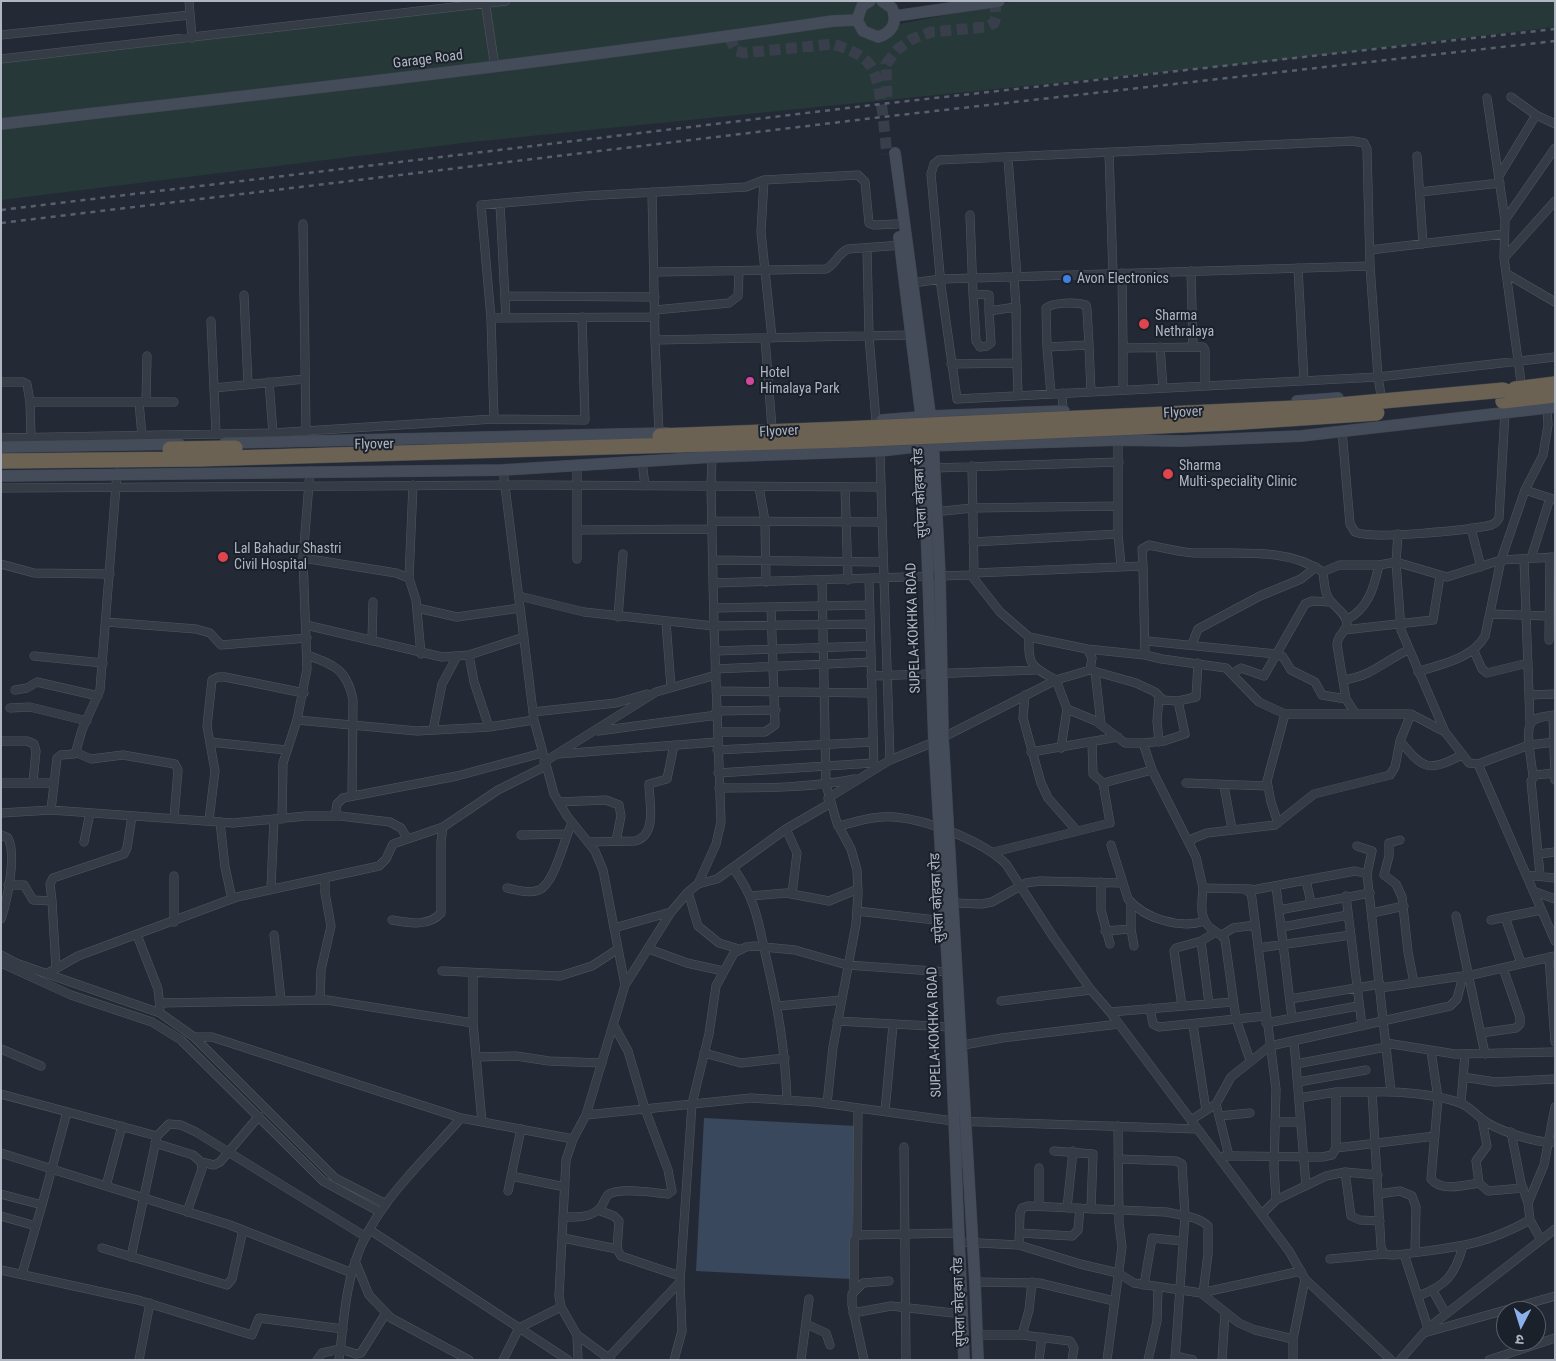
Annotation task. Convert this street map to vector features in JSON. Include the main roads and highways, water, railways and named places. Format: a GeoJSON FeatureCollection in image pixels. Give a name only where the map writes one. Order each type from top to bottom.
{"type":"FeatureCollection","features":[{"type":"Feature","properties":{"kind":"highway","name":"Flyover"},"geometry":{"type":"LineString","coordinates":[[1,461],[197,459],[779,443],[1227,423],[1378,413],[1504,401],[1555,384]]}},
{"type":"Feature","properties":{"kind":"highway","name":"Flyover"},"geometry":{"type":"LineString","coordinates":[[1,453],[499,442],[776,432],[1326,406],[1504,401],[1552,403]]}},
{"type":"Feature","properties":{"kind":"water"},"geometry":{"type":"Polygon","coordinates":[[[704,1118],[857,1126],[850,1279],[696,1271],[704,1118]]]}},
{"type":"Feature","properties":{"kind":"tunnel"},"geometry":{"type":"LineString","coordinates":[[887,97],[886,64],[898,49],[912,39],[931,32],[986,27],[994,23],[996,17],[995,2]]}},
{"type":"Feature","properties":{"kind":"tunnel"},"geometry":{"type":"LineString","coordinates":[[729,37],[736,51],[744,53],[833,44],[863,58],[870,65],[877,82],[882,107],[887,154]]}},
{"type":"Feature","properties":{"kind":"railway"},"geometry":{"type":"LineString","coordinates":[[1,210],[881,104],[1555,29]]}},
{"type":"Feature","properties":{"kind":"railway"},"geometry":{"type":"LineString","coordinates":[[1,223],[882,117],[1555,41]]}},
{"type":"Feature","properties":{"kind":"place","name":"Avon Electronics"},"geometry":{"type":"Point","coordinates":[1067,279]}},
{"type":"Feature","properties":{"kind":"place","name":"Sharma Nethralaya"},"geometry":{"type":"Point","coordinates":[1144,324]}},
{"type":"Feature","properties":{"kind":"place","name":"Hotel Himalaya Park"},"geometry":{"type":"Point","coordinates":[750,381]}},
{"type":"Feature","properties":{"kind":"place","name":"Sharma Multi-speciality Clinic"},"geometry":{"type":"Point","coordinates":[1168,474]}},
{"type":"Feature","properties":{"kind":"place","name":"Lal Bahadur Shastri Civil Hospital"},"geometry":{"type":"Point","coordinates":[223,557]}}]}
